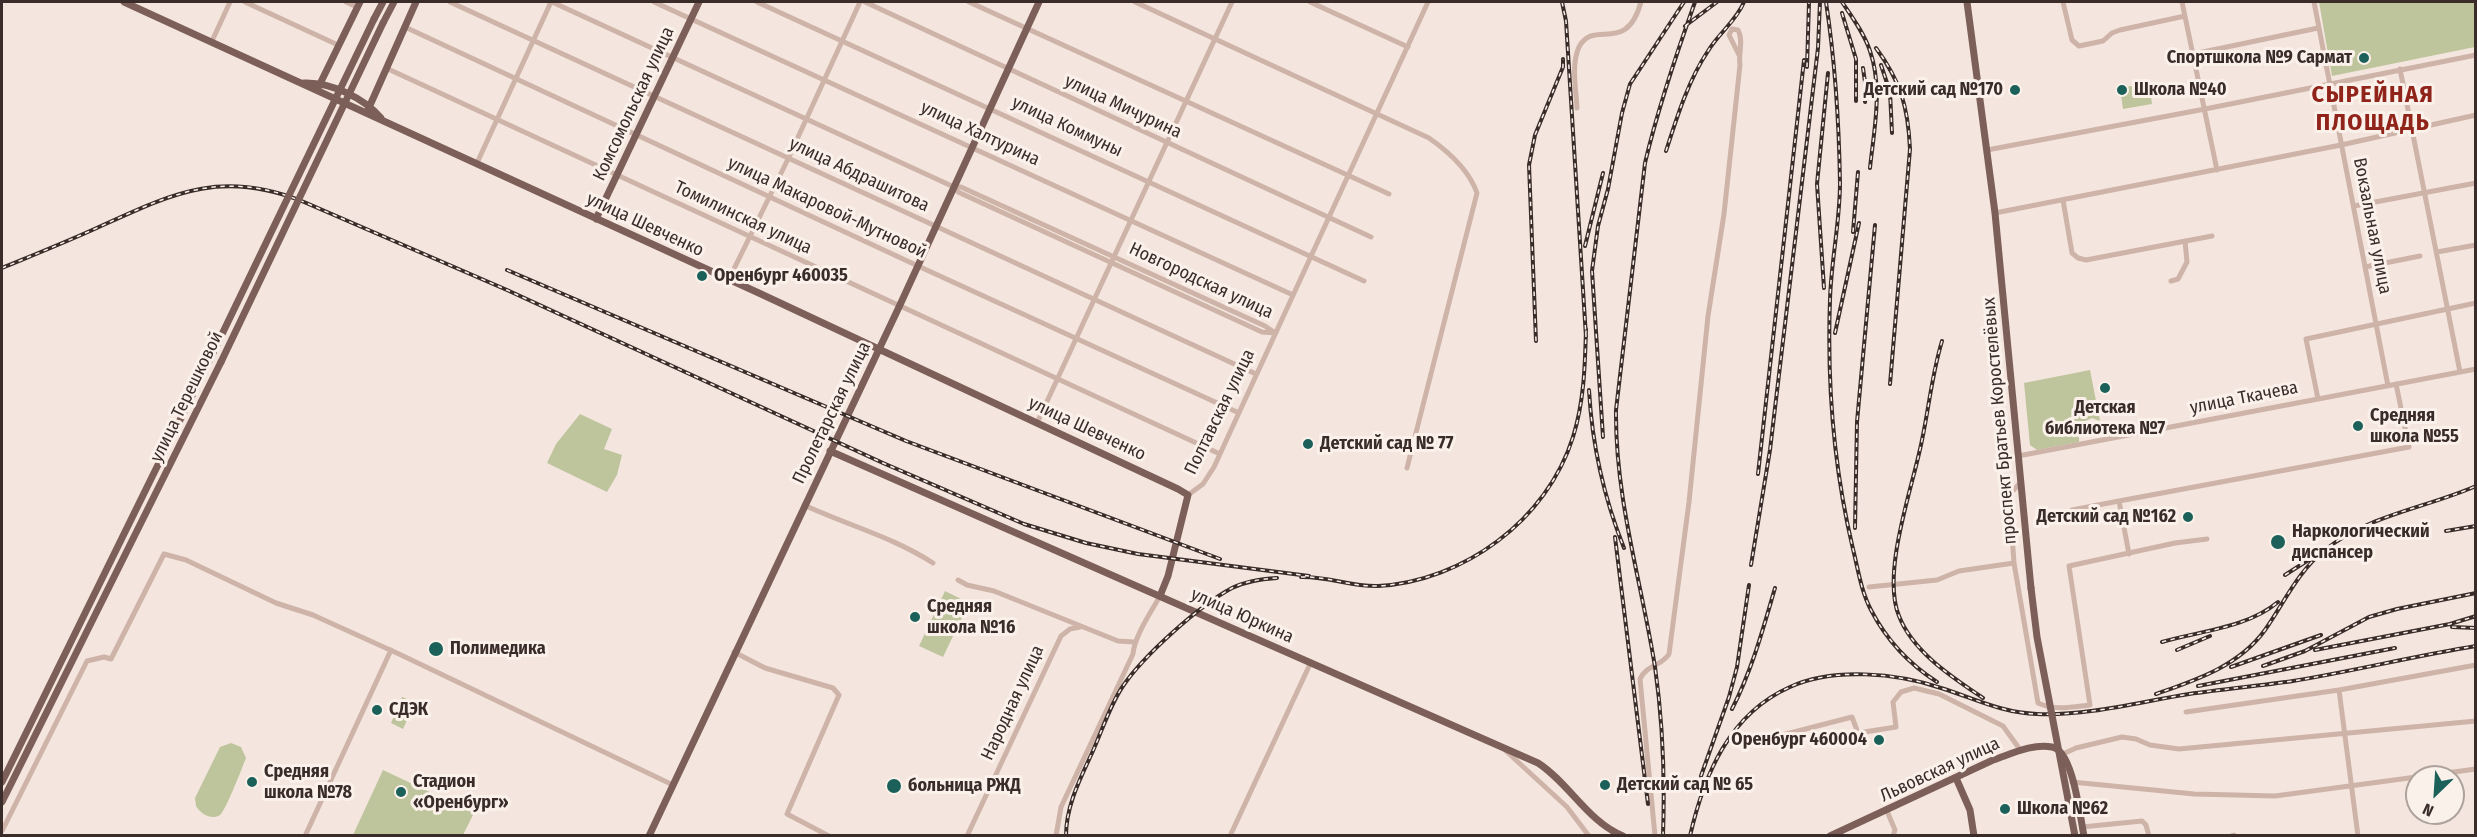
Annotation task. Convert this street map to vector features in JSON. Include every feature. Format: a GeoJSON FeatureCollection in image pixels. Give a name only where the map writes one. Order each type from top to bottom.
{"type":"FeatureCollection","features":[{"type":"Feature","properties":{"kind":"main road","name":"улица Шевченко"},"geometry":{"type":"LineString","coordinates":[[124,2],[302,83],[318,86],[368,109],[383,120],[729,279],[1188,495]]}},
{"type":"Feature","properties":{"kind":"main road","name":"улица Терешковой"},"geometry":{"type":"LineString","coordinates":[[2,782],[383,2]]}},
{"type":"Feature","properties":{"kind":"main road","name":"улица Терешковой"},"geometry":{"type":"LineString","coordinates":[[2,802],[175,456],[394,2]]}},
{"type":"Feature","properties":{"kind":"main road"},"geometry":{"type":"LineString","coordinates":[[368,109],[416,2]]}},
{"type":"Feature","properties":{"kind":"main road","name":"Комсомольская улица"},"geometry":{"type":"LineString","coordinates":[[596,219],[699,2]]}},
{"type":"Feature","properties":{"kind":"main road","name":"Пролетарская улица"},"geometry":{"type":"LineString","coordinates":[[649,836],[899,307],[1039,2]]}},
{"type":"Feature","properties":{"kind":"main road","name":"проспект Братьев Коростелёвых"},"geometry":{"type":"LineString","coordinates":[[1967,2],[1995,213],[2031,588],[2040,654],[2074,836]]}},
{"type":"Feature","properties":{"kind":"main road"},"geometry":{"type":"LineString","coordinates":[[318,86],[358,4]]}},
{"type":"Feature","properties":{"kind":"main road","name":"улица Юркина"},"geometry":{"type":"LineString","coordinates":[[830,451],[1539,763],[1604,825],[1623,836]]}},
{"type":"Feature","properties":{"kind":"main road","name":"Полтавская улица"},"geometry":{"type":"LineString","coordinates":[[1160,596],[1171,567],[1188,495]]}},
{"type":"Feature","properties":{"kind":"main road","name":"Львовская улица"},"geometry":{"type":"LineString","coordinates":[[1830,836],[1993,760],[2021,751],[2050,746],[2056,747],[2063,754]]}},
{"type":"Feature","properties":{"kind":"main road"},"geometry":{"type":"LineString","coordinates":[[2063,754],[2073,782],[2083,831]]}},
{"type":"Feature","properties":{"kind":"main road"},"geometry":{"type":"LineString","coordinates":[[14,757],[22,761]]}},
{"type":"Feature","properties":{"kind":"main road"},"geometry":{"type":"LineString","coordinates":[[1956,778],[1970,810],[1974,836]]}},
{"type":"Feature","properties":{"kind":"street"},"geometry":{"type":"LineString","coordinates":[[212,41],[230,2]]}},
{"type":"Feature","properties":{"kind":"street"},"geometry":{"type":"LineString","coordinates":[[245,2],[338,45]]}},
{"type":"Feature","properties":{"kind":"street"},"geometry":{"type":"LineString","coordinates":[[346,2],[358,4]]}},
{"type":"Feature","properties":{"kind":"street","name":"улица Абдрашитова"},"geometry":{"type":"LineString","coordinates":[[450,2],[1257,374]]}},
{"type":"Feature","properties":{"kind":"street"},"geometry":{"type":"LineString","coordinates":[[477,163],[552,2]]}},
{"type":"Feature","properties":{"kind":"street","name":"Новгородская улица"},"geometry":{"type":"LineString","coordinates":[[552,2],[954,187],[958,192],[1114,261],[1262,332],[1275,333]]}},
{"type":"Feature","properties":{"kind":"street","name":"улица Халтурина"},"geometry":{"type":"LineString","coordinates":[[654,2],[1293,295]]}},
{"type":"Feature","properties":{"kind":"street","name":"улица Коммуны"},"geometry":{"type":"LineString","coordinates":[[757,2],[1364,281]]}},
{"type":"Feature","properties":{"kind":"street"},"geometry":{"type":"LineString","coordinates":[[729,279],[862,2]]}},
{"type":"Feature","properties":{"kind":"street","name":"улица Мичурина"},"geometry":{"type":"LineString","coordinates":[[862,2],[1371,237]]}},
{"type":"Feature","properties":{"kind":"street"},"geometry":{"type":"LineString","coordinates":[[969,2],[1347,177],[1389,194]]}},
{"type":"Feature","properties":{"kind":"street"},"geometry":{"type":"LineString","coordinates":[[1135,2],[1377,112],[1442,147],[1454,157],[1470,178],[1477,193],[1407,468]]}},
{"type":"Feature","properties":{"kind":"street"},"geometry":{"type":"LineString","coordinates":[[1037,423],[1232,2]]}},
{"type":"Feature","properties":{"kind":"street"},"geometry":{"type":"LineString","coordinates":[[1310,2],[1408,47]]}},
{"type":"Feature","properties":{"kind":"street","name":"Полтавская улица"},"geometry":{"type":"LineString","coordinates":[[1188,495],[1203,484],[1220,454],[1428,2]]}},
{"type":"Feature","properties":{"kind":"street"},"geometry":{"type":"LineString","coordinates":[[1577,108],[1575,66],[1578,48],[1590,36],[1619,33],[1629,28],[1635,20],[1641,2]]}},
{"type":"Feature","properties":{"kind":"street"},"geometry":{"type":"LineString","coordinates":[[2063,2],[2072,40],[2079,46],[2103,41],[2120,30],[2185,16]]}},
{"type":"Feature","properties":{"kind":"street"},"geometry":{"type":"LineString","coordinates":[[2182,2],[2217,170]]}},
{"type":"Feature","properties":{"kind":"street","name":"Вокзальная улица"},"geometry":{"type":"LineString","coordinates":[[2314,2],[2388,386]]}},
{"type":"Feature","properties":{"kind":"street","name":"улица Макаровой-Мутновой"},"geometry":{"type":"LineString","coordinates":[[405,27],[769,198],[1239,412]]}},
{"type":"Feature","properties":{"kind":"street"},"geometry":{"type":"LineString","coordinates":[[2193,54],[2318,28]]}},
{"type":"Feature","properties":{"kind":"street"},"geometry":{"type":"LineString","coordinates":[[1655,836],[1640,678],[1645,671],[1661,664],[1669,654],[1689,502],[1708,316],[1724,214],[1740,65],[1738,55]]}},
{"type":"Feature","properties":{"kind":"street"},"geometry":{"type":"LineString","coordinates":[[1987,150],[2205,110],[2475,55]]}},
{"type":"Feature","properties":{"kind":"street","name":"Томилинская улица"},"geometry":{"type":"LineString","coordinates":[[386,68],[1220,454]]}},
{"type":"Feature","properties":{"kind":"street"},"geometry":{"type":"LineString","coordinates":[[2400,69],[2460,372]]}},
{"type":"Feature","properties":{"kind":"street"},"geometry":{"type":"LineString","coordinates":[[1995,213],[2341,145],[2475,114]]}},
{"type":"Feature","properties":{"kind":"street"},"geometry":{"type":"LineString","coordinates":[[2354,206],[2475,183]]}},
{"type":"Feature","properties":{"kind":"street"},"geometry":{"type":"LineString","coordinates":[[2063,200],[2072,253],[2086,260],[2212,236]]}},
{"type":"Feature","properties":{"kind":"street"},"geometry":{"type":"LineString","coordinates":[[2171,281],[2178,279],[2187,262],[2186,241]]}},
{"type":"Feature","properties":{"kind":"street"},"geometry":{"type":"LineString","coordinates":[[2437,252],[2475,245]]}},
{"type":"Feature","properties":{"kind":"street"},"geometry":{"type":"LineString","coordinates":[[2365,267],[2421,256]]}},
{"type":"Feature","properties":{"kind":"street"},"geometry":{"type":"LineString","coordinates":[[2319,399],[2306,339],[2475,303]]}},
{"type":"Feature","properties":{"kind":"street","name":"улица Ткачева"},"geometry":{"type":"LineString","coordinates":[[2018,456],[2475,369]]}},
{"type":"Feature","properties":{"kind":"street"},"geometry":{"type":"LineString","coordinates":[[2072,510],[2409,447],[2396,384]]}},
{"type":"Feature","properties":{"kind":"street"},"geometry":{"type":"LineString","coordinates":[[2020,483],[2008,495],[2014,563],[2038,703],[2057,709],[2090,705],[2069,566],[2175,543],[2207,539]]}},
{"type":"Feature","properties":{"kind":"street"},"geometry":{"type":"LineString","coordinates":[[2119,501],[2129,554]]}},
{"type":"Feature","properties":{"kind":"street"},"geometry":{"type":"LineString","coordinates":[[804,505],[876,534],[916,552],[933,563]]}},
{"type":"Feature","properties":{"kind":"street"},"geometry":{"type":"LineString","coordinates":[[2,831],[87,661],[104,657],[111,659],[160,557],[164,554],[169,554],[276,603],[313,615],[391,650],[673,785]]}},
{"type":"Feature","properties":{"kind":"street"},"geometry":{"type":"LineString","coordinates":[[1869,587],[1937,580],[1968,569],[2014,563]]}},
{"type":"Feature","properties":{"kind":"street"},"geometry":{"type":"LineString","coordinates":[[958,580],[967,585],[994,591],[1118,641],[1134,642]]}},
{"type":"Feature","properties":{"kind":"street","name":"Полтавская улица"},"geometry":{"type":"LineString","coordinates":[[1056,836],[1060,807],[1133,654],[1134,642],[1160,596]]}},
{"type":"Feature","properties":{"kind":"street","name":"Народная улица"},"geometry":{"type":"LineString","coordinates":[[967,836],[1061,636],[1070,629],[1080,627]]}},
{"type":"Feature","properties":{"kind":"street"},"geometry":{"type":"LineString","coordinates":[[305,836],[391,650]]}},
{"type":"Feature","properties":{"kind":"street"},"geometry":{"type":"LineString","coordinates":[[734,652],[765,668],[833,688],[839,695],[787,814],[829,836]]}},
{"type":"Feature","properties":{"kind":"street"},"geometry":{"type":"LineString","coordinates":[[1230,836],[1311,662]]}},
{"type":"Feature","properties":{"kind":"street"},"geometry":{"type":"LineString","coordinates":[[2186,712],[2339,690],[2475,665]]}},
{"type":"Feature","properties":{"kind":"street"},"geometry":{"type":"LineString","coordinates":[[1742,740],[1767,739],[1852,717],[1858,733],[1896,727],[1893,702],[1901,692],[1914,688],[1939,694],[2002,726],[2021,751]]}},
{"type":"Feature","properties":{"kind":"street"},"geometry":{"type":"LineString","coordinates":[[2339,690],[2358,836]]}},
{"type":"Feature","properties":{"kind":"street"},"geometry":{"type":"LineString","coordinates":[[51,702],[64,708]]}},
{"type":"Feature","properties":{"kind":"street"},"geometry":{"type":"LineString","coordinates":[[2063,754],[2122,737],[2136,739],[2150,745],[2179,749],[2344,732],[2421,728],[2475,721]]}},
{"type":"Feature","properties":{"kind":"street"},"geometry":{"type":"LineString","coordinates":[[1501,746],[1572,812],[1589,836]]}},
{"type":"Feature","properties":{"kind":"street"},"geometry":{"type":"LineString","coordinates":[[2073,782],[2234,796],[2275,795],[2475,769]]}},
{"type":"Feature","properties":{"kind":"street"},"geometry":{"type":"LineString","coordinates":[[1540,782],[1544,772],[1551,772]]}},
{"type":"Feature","properties":{"kind":"street"},"geometry":{"type":"LineString","coordinates":[[1887,811],[1895,830],[1893,836]]}},
{"type":"Feature","properties":{"kind":"street"},"geometry":{"type":"LineString","coordinates":[[2083,831],[2142,821],[2146,825],[2149,836]]}},
{"type":"Feature","properties":{"kind":"green space"},"geometry":{"type":"Polygon","coordinates":[[[2319,2],[2475,2],[2475,47],[2332,76],[2319,2]]]}},
{"type":"Feature","properties":{"kind":"green space"},"geometry":{"type":"Polygon","coordinates":[[[2149,83],[2152,104],[2123,109],[2120,88],[2149,83]]]}},
{"type":"Feature","properties":{"kind":"green space"},"geometry":{"type":"Polygon","coordinates":[[[2090,370],[2100,421],[2092,418],[2083,422],[2079,431],[2079,442],[2037,450],[2030,445],[2024,383],[2090,370]]]}},
{"type":"Feature","properties":{"kind":"green space"},"geometry":{"type":"Polygon","coordinates":[[[580,414],[612,429],[604,449],[622,455],[617,475],[607,492],[547,463],[556,444],[580,414]]]}},
{"type":"Feature","properties":{"kind":"green space"},"geometry":{"type":"Polygon","coordinates":[[[945,591],[969,603],[943,657],[919,646],[945,591]]]}},
{"type":"Feature","properties":{"kind":"green space"},"geometry":{"type":"Polygon","coordinates":[[[402,697],[415,702],[403,729],[391,723],[402,697]]]}},
{"type":"Feature","properties":{"kind":"green space"},"geometry":{"type":"Polygon","coordinates":[[[231,743],[241,747],[246,758],[223,812],[217,817],[210,817],[198,809],[195,798],[220,747],[231,743]]]}},
{"type":"Feature","properties":{"kind":"green space","name":"Стадион «Оренбург»"},"geometry":{"type":"Polygon","coordinates":[[[383,770],[474,813],[463,835],[353,835],[383,770]]]}},
{"type":"Feature","properties":{"kind":"railway"},"geometry":{"type":"LineString","coordinates":[[1562,2],[1566,21],[1586,337]]}},
{"type":"Feature","properties":{"kind":"railway"},"geometry":{"type":"LineString","coordinates":[[1603,437],[1592,271],[1598,226],[1630,84],[1684,2]]}},
{"type":"Feature","properties":{"kind":"railway"},"geometry":{"type":"LineString","coordinates":[[1663,836],[1663,751],[1658,688],[1624,507],[1616,410],[1645,163],[1668,82],[1695,2]]}},
{"type":"Feature","properties":{"kind":"railway"},"geometry":{"type":"LineString","coordinates":[[1685,26],[1717,2]]}},
{"type":"Feature","properties":{"kind":"railway"},"geometry":{"type":"LineString","coordinates":[[1666,151],[1695,74],[1712,45],[1737,15],[1744,2]]}},
{"type":"Feature","properties":{"kind":"railway"},"geometry":{"type":"LineString","coordinates":[[1807,67],[1809,2]]}},
{"type":"Feature","properties":{"kind":"railway"},"geometry":{"type":"LineString","coordinates":[[1751,565],[1770,450],[1818,48],[1820,2]]}},
{"type":"Feature","properties":{"kind":"railway"},"geometry":{"type":"LineString","coordinates":[[1826,2],[1838,114],[1840,198],[1831,285],[1829,331],[1831,394],[1846,519],[1860,580],[1871,610],[1899,650],[1937,682]]}},
{"type":"Feature","properties":{"kind":"railway"},"geometry":{"type":"LineString","coordinates":[[1842,2],[1858,25],[1874,65],[1877,94],[1870,168]]}},
{"type":"Feature","properties":{"kind":"railway"},"geometry":{"type":"LineString","coordinates":[[1842,13],[1856,59],[1856,101]]}},
{"type":"Feature","properties":{"kind":"railway"},"geometry":{"type":"LineString","coordinates":[[1876,48],[1892,72],[1902,96],[1910,149],[1890,384]]}},
{"type":"Feature","properties":{"kind":"railway"},"geometry":{"type":"LineString","coordinates":[[1536,341],[1529,165],[1535,135],[1563,67],[1563,59]]}},
{"type":"Feature","properties":{"kind":"railway"},"geometry":{"type":"LineString","coordinates":[[1758,474],[1804,60]]}},
{"type":"Feature","properties":{"kind":"railway"},"geometry":{"type":"LineString","coordinates":[[1881,65],[1890,92],[1892,133]]}},
{"type":"Feature","properties":{"kind":"railway"},"geometry":{"type":"LineString","coordinates":[[1863,68],[1865,102]]}},
{"type":"Feature","properties":{"kind":"railway"},"geometry":{"type":"LineString","coordinates":[[1824,288],[1817,184],[1828,73]]}},
{"type":"Feature","properties":{"kind":"railway"},"geometry":{"type":"LineString","coordinates":[[1853,232],[1858,172]]}},
{"type":"Feature","properties":{"kind":"railway"},"geometry":{"type":"LineString","coordinates":[[1585,246],[1603,173]]}},
{"type":"Feature","properties":{"kind":"railway"},"geometry":{"type":"LineString","coordinates":[[2,268],[169,197],[194,190],[219,187],[245,187],[273,192],[304,202],[507,290],[883,463],[1024,524],[1086,543],[1138,554],[1309,576]]}},
{"type":"Feature","properties":{"kind":"railway"},"geometry":{"type":"LineString","coordinates":[[1835,333],[1859,223]]}},
{"type":"Feature","properties":{"kind":"railway"},"geometry":{"type":"LineString","coordinates":[[1855,528],[1857,422],[1875,225]]}},
{"type":"Feature","properties":{"kind":"railway"},"geometry":{"type":"LineString","coordinates":[[507,270],[906,441],[1220,559]]}},
{"type":"Feature","properties":{"kind":"railway"},"geometry":{"type":"LineString","coordinates":[[1301,577],[1368,586],[1410,582],[1471,559],[1498,541],[1523,519],[1544,495],[1561,467],[1580,411],[1586,329]]}},
{"type":"Feature","properties":{"kind":"railway"},"geometry":{"type":"LineString","coordinates":[[1942,341],[1922,440],[1900,529],[1896,553],[1894,598],[1905,629],[1914,641],[1935,663],[1983,698]]}},
{"type":"Feature","properties":{"kind":"railway"},"geometry":{"type":"LineString","coordinates":[[1589,390],[1600,470],[1624,548]]}},
{"type":"Feature","properties":{"kind":"railway"},"geometry":{"type":"LineString","coordinates":[[2156,694],[2216,670],[2243,653],[2265,630],[2315,558],[2342,538],[2378,520],[2476,486]]}},
{"type":"Feature","properties":{"kind":"railway"},"geometry":{"type":"LineString","coordinates":[[2446,531],[2476,526]]}},
{"type":"Feature","properties":{"kind":"railway"},"geometry":{"type":"LineString","coordinates":[[1615,537],[1648,804]]}},
{"type":"Feature","properties":{"kind":"railway"},"geometry":{"type":"LineString","coordinates":[[2285,575],[2310,559]]}},
{"type":"Feature","properties":{"kind":"railway"},"geometry":{"type":"LineString","coordinates":[[1066,836],[1068,814],[1078,783],[1114,701],[1132,674],[1173,632],[1219,596],[1243,584],[1277,578]]}},
{"type":"Feature","properties":{"kind":"railway"},"geometry":{"type":"LineString","coordinates":[[1701,776],[1729,697],[1737,667],[1749,585]]}},
{"type":"Feature","properties":{"kind":"railway"},"geometry":{"type":"LineString","coordinates":[[1732,709],[1751,664],[1775,588]]}},
{"type":"Feature","properties":{"kind":"railway"},"geometry":{"type":"LineString","coordinates":[[2263,666],[2305,651],[2369,617],[2476,593]]}},
{"type":"Feature","properties":{"kind":"railway"},"geometry":{"type":"LineString","coordinates":[[2162,642],[2238,623],[2266,611],[2278,602]]}},
{"type":"Feature","properties":{"kind":"railway"},"geometry":{"type":"LineString","coordinates":[[2315,650],[2450,624],[2476,616]]}},
{"type":"Feature","properties":{"kind":"railway"},"geometry":{"type":"LineString","coordinates":[[2452,627],[2476,628]]}},
{"type":"Feature","properties":{"kind":"railway"},"geometry":{"type":"LineString","coordinates":[[2231,667],[2321,635]]}},
{"type":"Feature","properties":{"kind":"railway"},"geometry":{"type":"LineString","coordinates":[[2177,650],[2210,636]]}},
{"type":"Feature","properties":{"kind":"railway"},"geometry":{"type":"LineString","coordinates":[[1690,836],[1712,769],[1735,730],[1769,699],[1790,687],[1807,681],[1845,675],[1885,676],[1924,683],[2012,711],[2056,714],[2094,711],[2189,694],[2293,681],[2476,646]]}},
{"type":"Feature","properties":{"kind":"railway"},"geometry":{"type":"LineString","coordinates":[[2198,686],[2395,648]]}},
{"type":"Feature","properties":{"kind":"place","name":"Спортшкола №9 Сармат"},"geometry":{"type":"Point","coordinates":[2364,58]}},
{"type":"Feature","properties":{"kind":"place","name":"Детский сад №170"},"geometry":{"type":"Point","coordinates":[2015,90]}},
{"type":"Feature","properties":{"kind":"place","name":"Школа №40"},"geometry":{"type":"Point","coordinates":[2122,90]}},
{"type":"Feature","properties":{"kind":"place","name":"Оренбург 460035"},"geometry":{"type":"Point","coordinates":[702,276]}},
{"type":"Feature","properties":{"kind":"place","name":"Детская библиотека №7"},"geometry":{"type":"Point","coordinates":[2105,388]}},
{"type":"Feature","properties":{"kind":"place","name":"Средняя школа №55"},"geometry":{"type":"Point","coordinates":[2358,426]}},
{"type":"Feature","properties":{"kind":"place","name":"Детский сад № 77"},"geometry":{"type":"Point","coordinates":[1308,444]}},
{"type":"Feature","properties":{"kind":"place","name":"Детский сад №162"},"geometry":{"type":"Point","coordinates":[2188,517]}},
{"type":"Feature","properties":{"kind":"place","name":"Наркологический диспансер"},"geometry":{"type":"Point","coordinates":[2278,542]}},
{"type":"Feature","properties":{"kind":"place","name":"Средняя школа №16"},"geometry":{"type":"Point","coordinates":[915,617]}},
{"type":"Feature","properties":{"kind":"place","name":"Полимедика"},"geometry":{"type":"Point","coordinates":[436,649]}},
{"type":"Feature","properties":{"kind":"place","name":"СДЭК"},"geometry":{"type":"Point","coordinates":[377,710]}},
{"type":"Feature","properties":{"kind":"place","name":"Оренбург 460004"},"geometry":{"type":"Point","coordinates":[1879,740]}},
{"type":"Feature","properties":{"kind":"place","name":"Средняя школа №78"},"geometry":{"type":"Point","coordinates":[252,782]}},
{"type":"Feature","properties":{"kind":"place","name":"Детский сад № 65"},"geometry":{"type":"Point","coordinates":[1605,785]}},
{"type":"Feature","properties":{"kind":"place","name":"больница РЖД"},"geometry":{"type":"Point","coordinates":[894,786]}},
{"type":"Feature","properties":{"kind":"place","name":"Стадион «Оренбург»"},"geometry":{"type":"Point","coordinates":[401,792]}},
{"type":"Feature","properties":{"kind":"place","name":"Школа №62"},"geometry":{"type":"Point","coordinates":[2005,809]}},
{"type":"Feature","properties":{"kind":"district","name":"СЫРЕЙНАЯ ПЛОЩАДЬ"},"geometry":{"type":"Point","coordinates":[2373,109]}}]}
